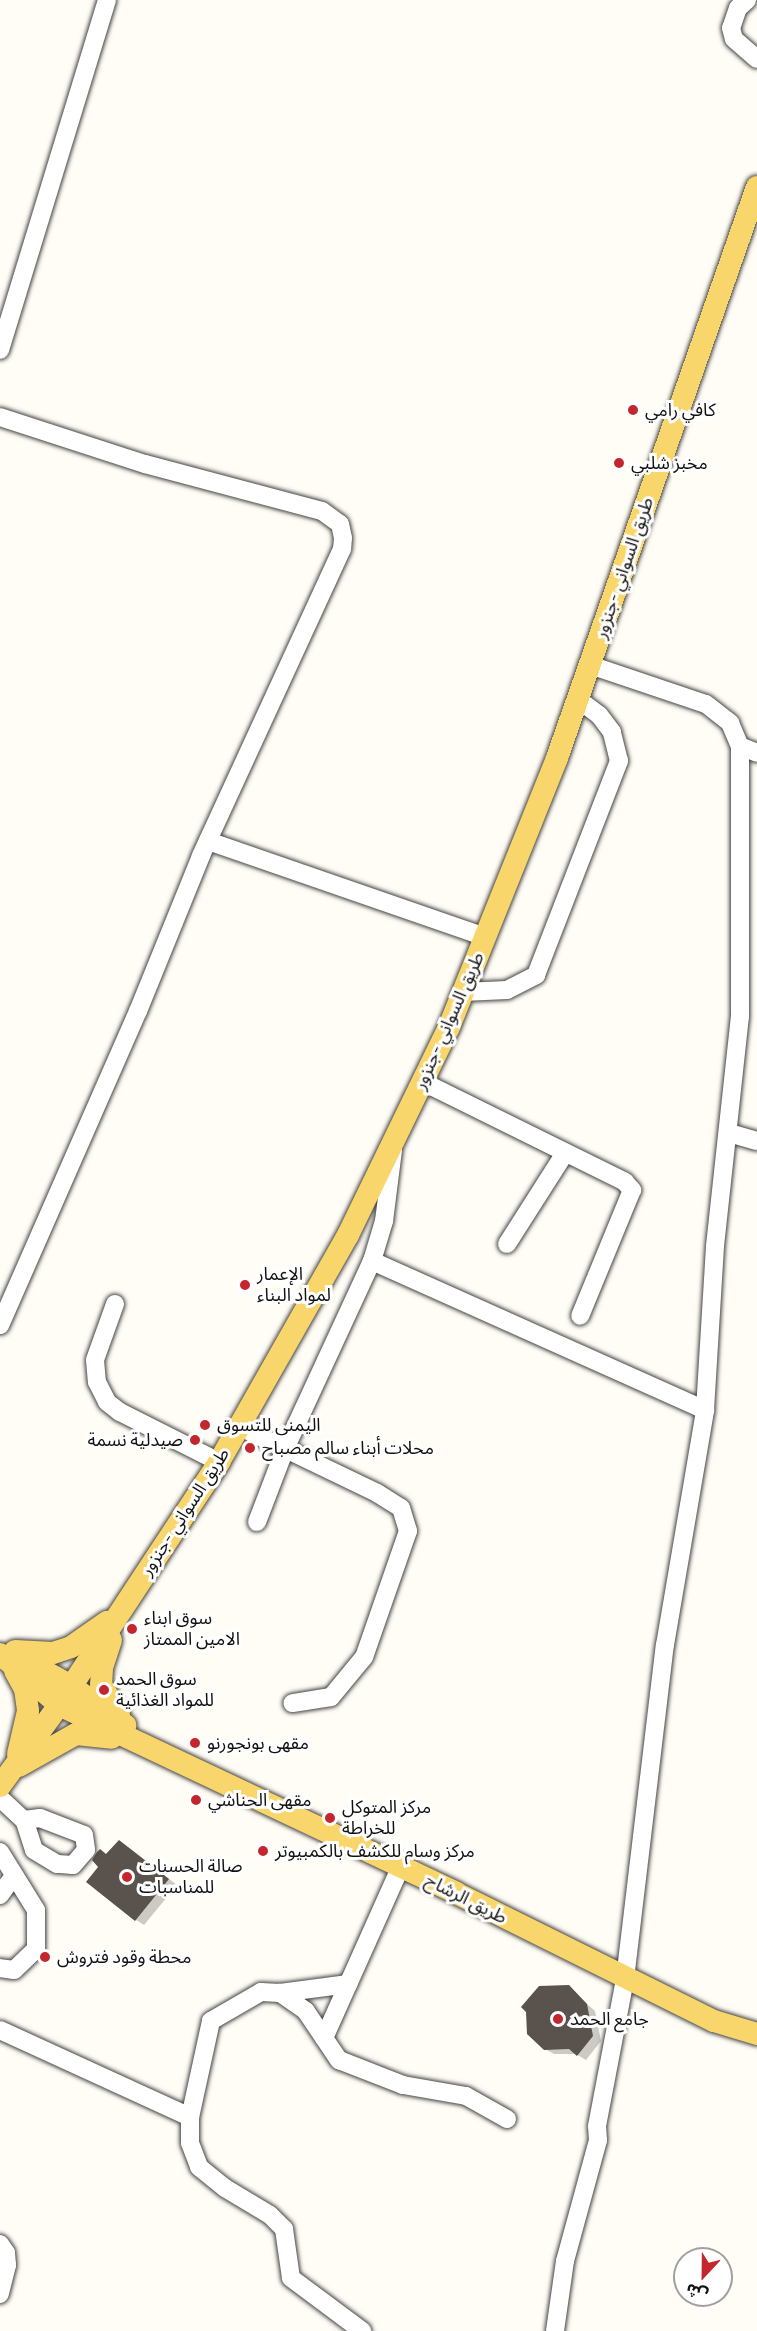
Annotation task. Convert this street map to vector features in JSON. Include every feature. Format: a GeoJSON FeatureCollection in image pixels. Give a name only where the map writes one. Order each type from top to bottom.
{"type":"FeatureCollection","features":[{"type":"Feature","properties":{"kind":"main road","name":"طريق السواني -جنزور"},"geometry":{"type":"LineString","coordinates":[[6,1778],[65,1695],[240,1427],[309,1307],[423,1082],[463,992],[578,699],[752,214],[757,188]]}},
{"type":"Feature","properties":{"kind":"main road"},"geometry":{"type":"LineString","coordinates":[[6,1778],[28,1711],[26,1689],[5,1654],[54,1653],[71,1647],[122,1608]]}},
{"type":"Feature","properties":{"kind":"main road"},"geometry":{"type":"LineString","coordinates":[[122,1608],[102,1668],[101,1685],[115,1710],[142,1742]]}},
{"type":"Feature","properties":{"kind":"main road","name":"طريق الرشاح"},"geometry":{"type":"LineString","coordinates":[[5,1654],[65,1695],[142,1742],[401,1866],[714,2021],[757,2034]]}},
{"type":"Feature","properties":{"kind":"main road"},"geometry":{"type":"LineString","coordinates":[[6,1778],[76,1734],[94,1733],[142,1742]]}},
{"type":"Feature","properties":{"kind":"street"},"geometry":{"type":"LineString","coordinates":[[0,351],[107,0]]}},
{"type":"Feature","properties":{"kind":"street"},"geometry":{"type":"LineString","coordinates":[[747,0],[738,8],[731,28],[734,39],[757,59]]}},
{"type":"Feature","properties":{"kind":"street"},"geometry":{"type":"LineString","coordinates":[[0,417],[145,464],[321,511],[340,525],[342,549],[208,841],[138,1011],[0,1325]]}},
{"type":"Feature","properties":{"kind":"street"},"geometry":{"type":"LineString","coordinates":[[555,2331],[565,2261],[598,2140],[597,2126],[625,1978],[665,1646],[705,1410],[715,1246],[740,1017],[740,746],[730,723],[706,704],[590,665]]}},
{"type":"Feature","properties":{"kind":"street"},"geometry":{"type":"LineString","coordinates":[[463,992],[507,990],[536,975],[619,761],[612,732],[599,715],[578,699]]}},
{"type":"Feature","properties":{"kind":"street"},"geometry":{"type":"LineString","coordinates":[[740,746],[757,753]]}},
{"type":"Feature","properties":{"kind":"street"},"geometry":{"type":"LineString","coordinates":[[208,841],[485,936]]}},
{"type":"Feature","properties":{"kind":"street"},"geometry":{"type":"LineString","coordinates":[[423,1082],[566,1153],[632,1190],[580,1317]]}},
{"type":"Feature","properties":{"kind":"street"},"geometry":{"type":"LineString","coordinates":[[729,1133],[757,1141]]}},
{"type":"Feature","properties":{"kind":"street"},"geometry":{"type":"LineString","coordinates":[[257,1522],[285,1449],[372,1261],[386,1213],[394,1140]]}},
{"type":"Feature","properties":{"kind":"street"},"geometry":{"type":"LineString","coordinates":[[507,1244],[566,1153]]}},
{"type":"Feature","properties":{"kind":"street"},"geometry":{"type":"LineString","coordinates":[[372,1261],[705,1410]]}},
{"type":"Feature","properties":{"kind":"street"},"geometry":{"type":"LineString","coordinates":[[115,1304],[95,1360],[97,1382],[107,1402],[120,1412],[219,1462]]}},
{"type":"Feature","properties":{"kind":"street"},"geometry":{"type":"LineString","coordinates":[[240,1427],[400,1508],[408,1531],[378,1628],[364,1657],[331,1696],[292,1703]]}},
{"type":"Feature","properties":{"kind":"street"},"geometry":{"type":"LineString","coordinates":[[0,1798],[24,1820]]}},
{"type":"Feature","properties":{"kind":"street"},"geometry":{"type":"LineString","coordinates":[[0,1852],[36,1910],[36,1949],[14,1971],[0,1968]]}},
{"type":"Feature","properties":{"kind":"street"},"geometry":{"type":"LineString","coordinates":[[324,2038],[401,1866]]}},
{"type":"Feature","properties":{"kind":"street"},"geometry":{"type":"LineString","coordinates":[[0,1895],[14,1876]]}},
{"type":"Feature","properties":{"kind":"street"},"geometry":{"type":"LineString","coordinates":[[348,1984],[280,1993],[261,1992],[211,2021],[190,2117],[190,2144],[199,2167],[225,2188],[270,2215],[284,2229],[291,2278],[362,2331]]}},
{"type":"Feature","properties":{"kind":"street"},"geometry":{"type":"LineString","coordinates":[[280,1993],[306,2011],[339,2060],[403,2085],[466,2096],[507,2119]]}},
{"type":"Feature","properties":{"kind":"street"},"geometry":{"type":"LineString","coordinates":[[0,2030],[190,2117]]}},
{"type":"Feature","properties":{"kind":"street"},"geometry":{"type":"LineString","coordinates":[[0,2244],[6,2253],[7,2265],[0,2294]]}},
{"type":"Feature","properties":{"kind":"building"},"geometry":{"type":"Polygon","coordinates":[[[119,1840],[169,1879],[135,1921],[86,1882],[98,1867],[92,1860],[97,1852],[100,1849],[106,1854],[119,1840]]]}},
{"type":"Feature","properties":{"kind":"building","name":"جامع الحمد"},"geometry":{"type":"Polygon","coordinates":[[[569,1985],[587,2004],[593,2036],[577,2056],[569,2049],[544,2050],[527,2034],[526,2012],[521,2007],[539,1986],[569,1985]]]}},
{"type":"Feature","properties":{"kind":"place","name":"كافي رامي"},"geometry":{"type":"Point","coordinates":[633,410]}},
{"type":"Feature","properties":{"kind":"place","name":"مخبز شلبي"},"geometry":{"type":"Point","coordinates":[619,463]}},
{"type":"Feature","properties":{"kind":"place","name":"الإعمار لمواد البناء"},"geometry":{"type":"Point","coordinates":[245,1285]}},
{"type":"Feature","properties":{"kind":"place","name":"اليمنى للتسوق"},"geometry":{"type":"Point","coordinates":[205,1425]}},
{"type":"Feature","properties":{"kind":"place","name":"صيدلية نسمة"},"geometry":{"type":"Point","coordinates":[195,1440]}},
{"type":"Feature","properties":{"kind":"place","name":"محلات أبناء سالم مصباح"},"geometry":{"type":"Point","coordinates":[250,1448]}},
{"type":"Feature","properties":{"kind":"place","name":"سوق ابناء الامين الممتاز"},"geometry":{"type":"Point","coordinates":[132,1629]}},
{"type":"Feature","properties":{"kind":"place","name":"سوق الحمد للمواد الغذائية"},"geometry":{"type":"Point","coordinates":[104,1690]}},
{"type":"Feature","properties":{"kind":"place","name":"مقهى بونجورنو"},"geometry":{"type":"Point","coordinates":[195,1743]}},
{"type":"Feature","properties":{"kind":"place","name":"مقهى الحناشي"},"geometry":{"type":"Point","coordinates":[196,1800]}},
{"type":"Feature","properties":{"kind":"place","name":"مركز المتوكل للخراطة"},"geometry":{"type":"Point","coordinates":[330,1818]}},
{"type":"Feature","properties":{"kind":"place","name":"مركز وسام للكشف بالكمبيوتر"},"geometry":{"type":"Point","coordinates":[263,1851]}},
{"type":"Feature","properties":{"kind":"place","name":"صالة الحسنات للمناسبات"},"geometry":{"type":"Point","coordinates":[127,1877]}},
{"type":"Feature","properties":{"kind":"place","name":"محطة وقود فتروش"},"geometry":{"type":"Point","coordinates":[45,1957]}},
{"type":"Feature","properties":{"kind":"place","name":"جامع الحمد"},"geometry":{"type":"Point","coordinates":[558,2019]}}]}
